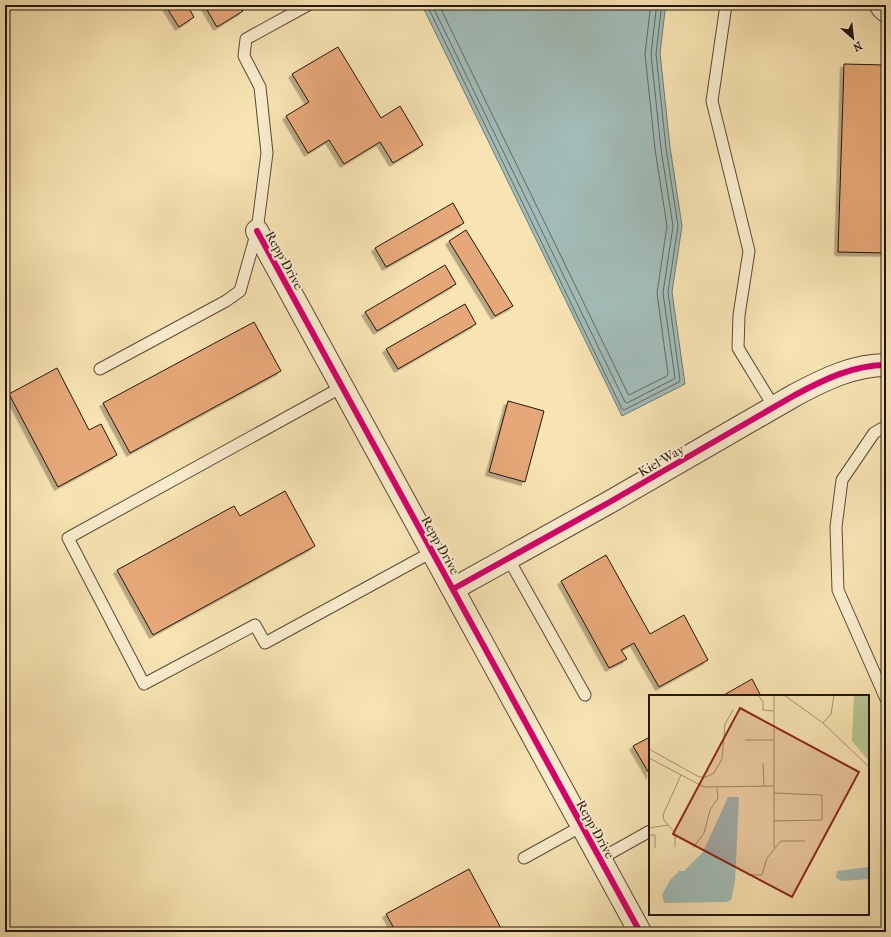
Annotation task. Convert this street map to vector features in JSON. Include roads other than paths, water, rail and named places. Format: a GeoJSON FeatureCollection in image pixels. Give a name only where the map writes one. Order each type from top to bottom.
{"type":"FeatureCollection","features":[{"type":"Feature","properties":{"kind":"street","name":"Repp Drive"},"geometry":{"type":"LineString","coordinates":[[257,231],[640,932]]}},
{"type":"Feature","properties":{"kind":"street","name":"Kiel Way"},"geometry":{"type":"LineString","coordinates":[[453,590],[608,503],[794,395],[834,376],[854,369],[886,365]]}},
{"type":"Feature","properties":{"kind":"lane"},"geometry":{"type":"LineString","coordinates":[[100,369],[226,301],[240,291],[257,231],[267,153],[260,87],[244,56],[246,40],[308,5]]}},
{"type":"Feature","properties":{"kind":"lane"},"geometry":{"type":"LineString","coordinates":[[726,5],[712,101],[749,251],[739,315],[738,348],[774,407]]}},
{"type":"Feature","properties":{"kind":"lane"},"geometry":{"type":"LineString","coordinates":[[874,5],[886,18]]}},
{"type":"Feature","properties":{"kind":"lane"},"geometry":{"type":"LineString","coordinates":[[342,388],[68,538],[144,684],[255,625],[265,643],[432,552]]}},
{"type":"Feature","properties":{"kind":"lane"},"geometry":{"type":"LineString","coordinates":[[886,426],[874,433],[842,480],[836,527],[838,590],[886,699]]}},
{"type":"Feature","properties":{"kind":"lane"},"geometry":{"type":"LineString","coordinates":[[508,558],[585,695]]}},
{"type":"Feature","properties":{"kind":"lane"},"geometry":{"type":"LineString","coordinates":[[524,858],[582,826]]}},
{"type":"Feature","properties":{"kind":"lane"},"geometry":{"type":"LineString","coordinates":[[600,859],[649,833]]}},
{"type":"Feature","properties":{"kind":"water"},"geometry":{"type":"Polygon","coordinates":[[[422,5],[665,5],[660,53],[670,147],[682,226],[672,292],[685,384],[622,416],[422,5]]]}}]}
